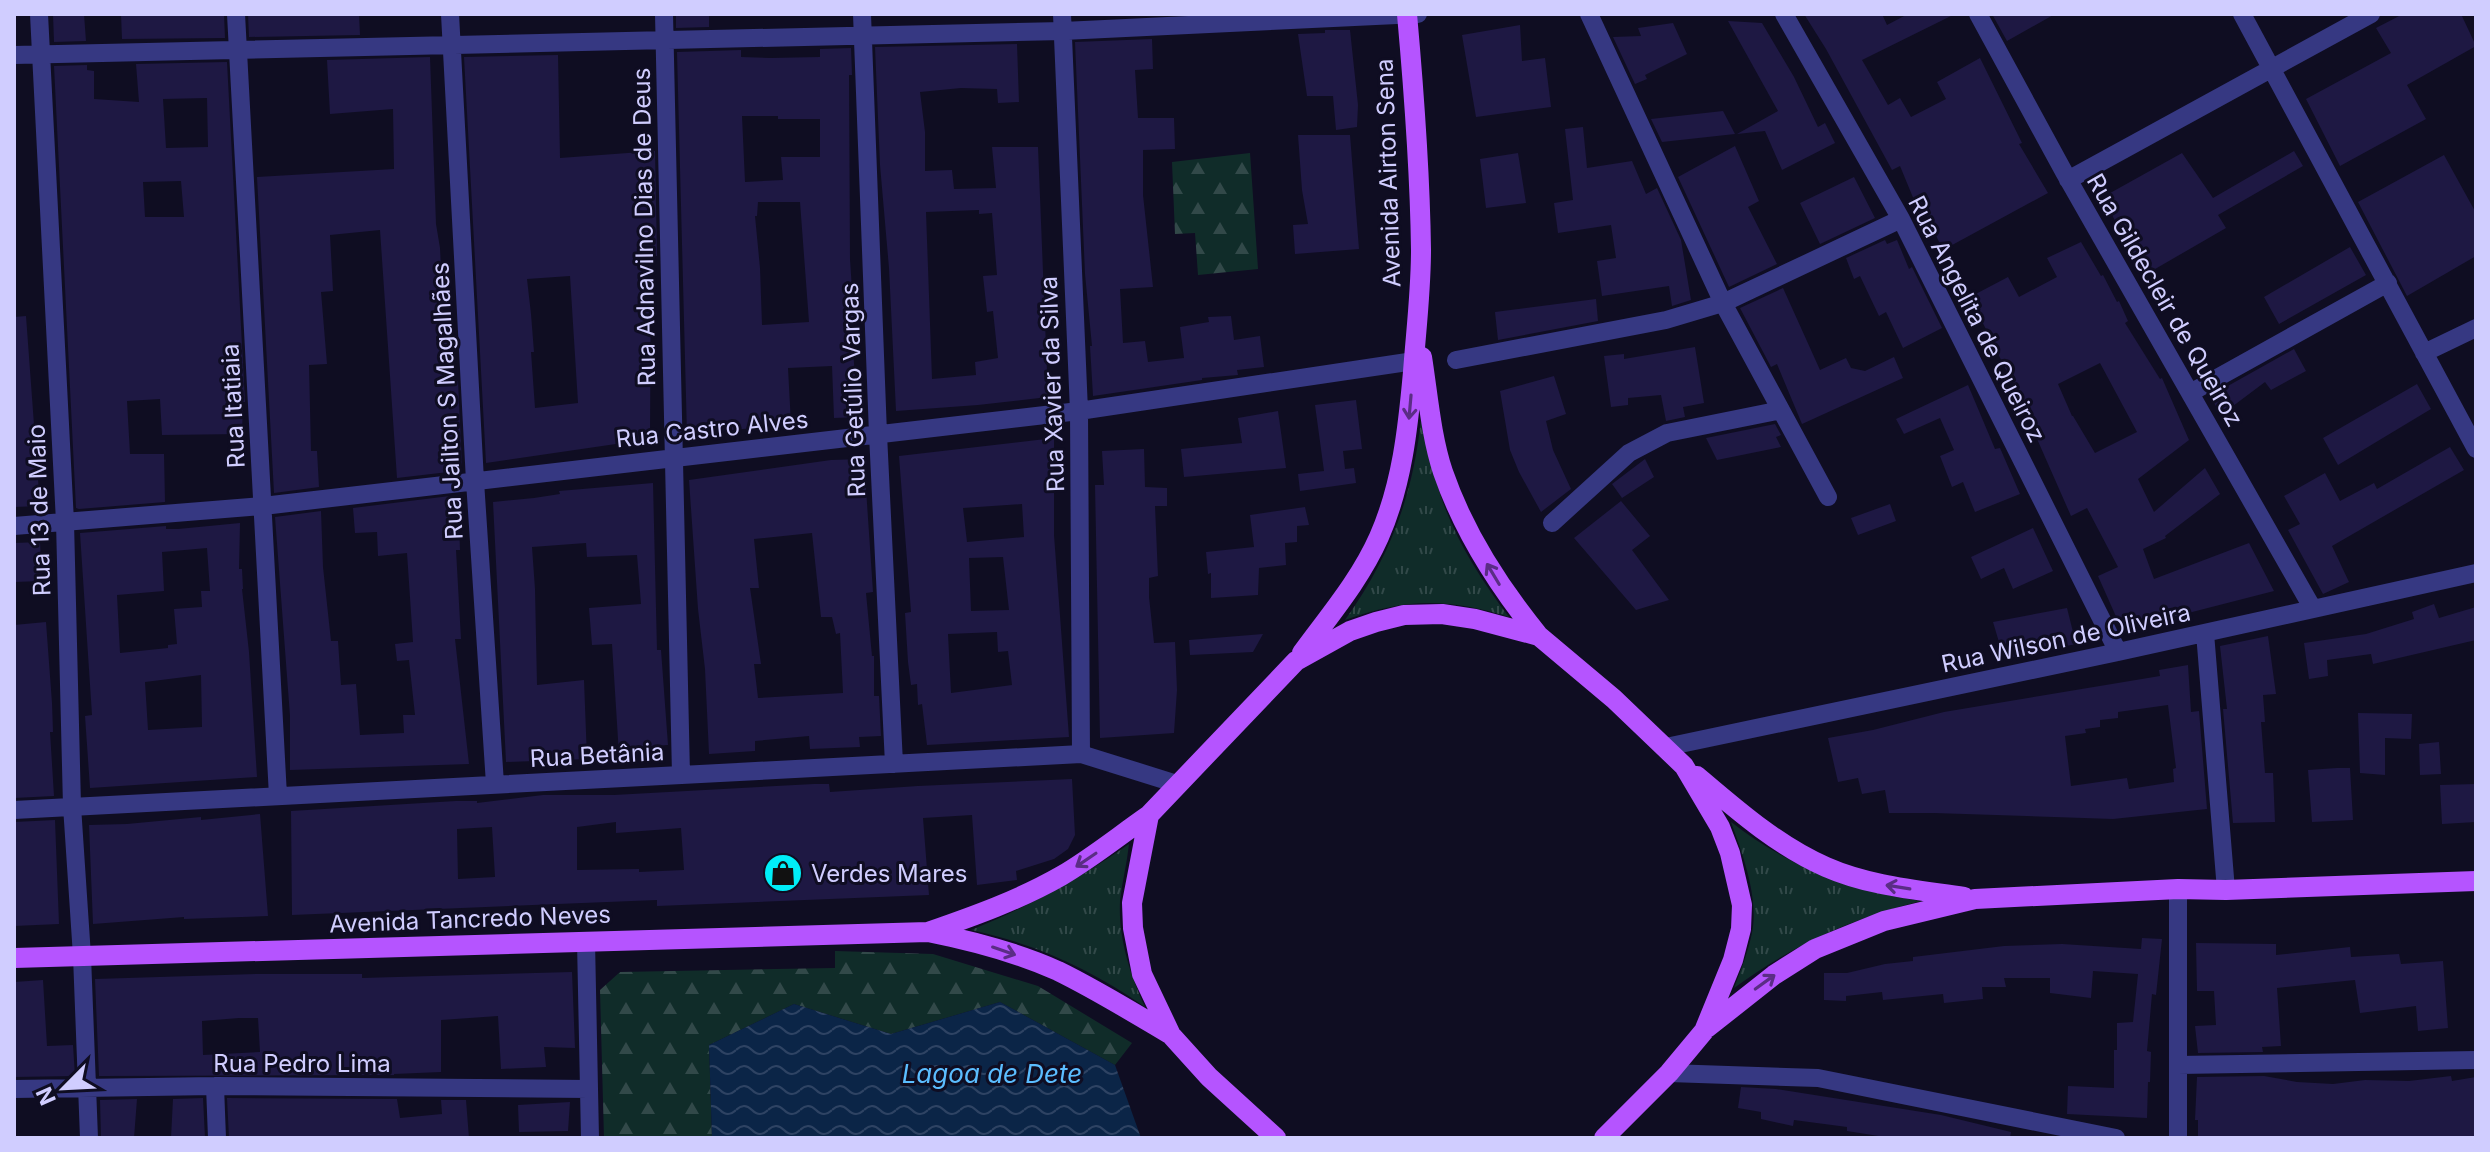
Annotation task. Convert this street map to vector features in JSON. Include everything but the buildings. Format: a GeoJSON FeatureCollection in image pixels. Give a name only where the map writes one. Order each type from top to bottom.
{"type":"FeatureCollection","features":[{"type":"Feature","properties":{"kind":"main road","name":"Avenida Airton Sena"},"geometry":{"type":"LineString","coordinates":[[1408,14],[1421,251],[1417,329]]}},
{"type":"Feature","properties":{"kind":"main road"},"geometry":{"type":"LineString","coordinates":[[928,932],[1003,905],[1037,889],[1090,858],[1149,815],[1296,661],[1350,588],[1379,538],[1395,492],[1403,456],[1417,329]]}},
{"type":"Feature","properties":{"kind":"main road"},"geometry":{"type":"LineString","coordinates":[[1417,329],[1443,472],[1491,573],[1539,636],[1614,699],[1684,766],[1777,841],[1826,867],[1882,885],[1975,899]]}},
{"type":"Feature","properties":{"kind":"main road"},"geometry":{"type":"LineString","coordinates":[[1296,661],[1350,631],[1404,615],[1442,614],[1475,619],[1539,636]]}},
{"type":"Feature","properties":{"kind":"main road"},"geometry":{"type":"LineString","coordinates":[[1684,766],[1720,827],[1730,853],[1742,905],[1741,929],[1733,960],[1704,1031]]}},
{"type":"Feature","properties":{"kind":"main road"},"geometry":{"type":"LineString","coordinates":[[1149,815],[1132,903],[1133,928],[1142,974],[1171,1035],[1209,1077],[1276,1138]]}},
{"type":"Feature","properties":{"kind":"main road"},"geometry":{"type":"LineString","coordinates":[[1604,1138],[1669,1073],[1704,1031],[1774,975],[1815,949],[1884,921],[1975,899],[2178,889],[2476,881]]}},
{"type":"Feature","properties":{"kind":"main road"},"geometry":{"type":"LineString","coordinates":[[928,932],[980,943],[1056,970],[1171,1035]]}},
{"type":"Feature","properties":{"kind":"main road","name":"Avenida Tancredo Neves"},"geometry":{"type":"LineString","coordinates":[[14,958],[928,932]]}},
{"type":"Feature","properties":{"kind":"street","name":"Rua 13 de Maio"},"geometry":{"type":"LineString","coordinates":[[39,14],[65,522],[72,806],[89,1138]]}},
{"type":"Feature","properties":{"kind":"street","name":"Rua Itatiaia"},"geometry":{"type":"LineString","coordinates":[[236,14],[278,796]]}},
{"type":"Feature","properties":{"kind":"street","name":"Rua Jailton S Magalhães"},"geometry":{"type":"LineString","coordinates":[[450,14],[495,784]]}},
{"type":"Feature","properties":{"kind":"street","name":"Rua Adnavilno Dias de Deus"},"geometry":{"type":"LineString","coordinates":[[664,14],[681,775]]}},
{"type":"Feature","properties":{"kind":"street","name":"Rua Getúlio Vargas"},"geometry":{"type":"LineString","coordinates":[[862,14],[894,764]]}},
{"type":"Feature","properties":{"kind":"street"},"geometry":{"type":"LineString","coordinates":[[14,55],[864,37],[1063,23],[1418,14]]}},
{"type":"Feature","properties":{"kind":"street"},"geometry":{"type":"LineString","coordinates":[[1589,14],[1723,303],[1828,497]]}},
{"type":"Feature","properties":{"kind":"street","name":"Rua Angelita de Queiroz"},"geometry":{"type":"LineString","coordinates":[[1784,14],[1901,219],[2118,652]]}},
{"type":"Feature","properties":{"kind":"street","name":"Rua Gildecleir de Queiroz"},"geometry":{"type":"LineString","coordinates":[[1978,14],[2068,180],[2313,609]]}},
{"type":"Feature","properties":{"kind":"street"},"geometry":{"type":"LineString","coordinates":[[2242,14],[2476,449]]}},
{"type":"Feature","properties":{"kind":"street"},"geometry":{"type":"LineString","coordinates":[[2068,180],[2371,14]]}},
{"type":"Feature","properties":{"kind":"street","name":"Rua Xavier da Silva"},"geometry":{"type":"LineString","coordinates":[[1063,23],[1079,411],[1081,754]]}},
{"type":"Feature","properties":{"kind":"street"},"geometry":{"type":"LineString","coordinates":[[1456,360],[1666,320],[1723,303],[1901,219]]}},
{"type":"Feature","properties":{"kind":"street"},"geometry":{"type":"LineString","coordinates":[[2190,393],[2388,283]]}},
{"type":"Feature","properties":{"kind":"street"},"geometry":{"type":"LineString","coordinates":[[2424,353],[2476,328]]}},
{"type":"Feature","properties":{"kind":"street","name":"Rua Castro Alves"},"geometry":{"type":"LineString","coordinates":[[14,526],[263,506],[1079,411],[1414,361]]}},
{"type":"Feature","properties":{"kind":"street"},"geometry":{"type":"LineString","coordinates":[[1552,523],[1629,453],[1667,433],[1781,410]]}},
{"type":"Feature","properties":{"kind":"street","name":"Rua Wilson de Oliveira"},"geometry":{"type":"LineString","coordinates":[[1666,747],[2476,573]]}},
{"type":"Feature","properties":{"kind":"street"},"geometry":{"type":"LineString","coordinates":[[2205,633],[2226,890]]}},
{"type":"Feature","properties":{"kind":"street","name":"Rua Betânia"},"geometry":{"type":"LineString","coordinates":[[14,810],[1081,754],[1177,784]]}},
{"type":"Feature","properties":{"kind":"street"},"geometry":{"type":"LineString","coordinates":[[2178,889],[2178,1138]]}},
{"type":"Feature","properties":{"kind":"street"},"geometry":{"type":"LineString","coordinates":[[586,941],[590,1138]]}},
{"type":"Feature","properties":{"kind":"street"},"geometry":{"type":"LineString","coordinates":[[2178,1065],[2476,1060]]}},
{"type":"Feature","properties":{"kind":"street"},"geometry":{"type":"LineString","coordinates":[[1669,1073],[1818,1078],[2116,1138]]}},
{"type":"Feature","properties":{"kind":"street"},"geometry":{"type":"LineString","coordinates":[[215,1086],[217,1138]]}},
{"type":"Feature","properties":{"kind":"street","name":"Rua Pedro Lima"},"geometry":{"type":"LineString","coordinates":[[14,1089],[215,1086],[589,1089]]}},
{"type":"Feature","properties":{"kind":"green space"},"geometry":{"type":"Polygon","coordinates":[[[1250,153],[1258,269],[1198,275],[1195,233],[1175,234],[1172,162],[1250,153]]]}},
{"type":"Feature","properties":{"kind":"green space"},"geometry":{"type":"Polygon","coordinates":[[[1421,419],[1442,499],[1457,535],[1509,617],[1466,606],[1427,603],[1388,608],[1345,620],[1375,573],[1397,525],[1412,474],[1421,419]]]}},
{"type":"Feature","properties":{"kind":"green space"},"geometry":{"type":"Polygon","coordinates":[[[1731,822],[1775,852],[1820,874],[1869,891],[1921,901],[1823,935],[1778,959],[1734,988],[1754,920],[1749,877],[1731,822]]]}},
{"type":"Feature","properties":{"kind":"green space"},"geometry":{"type":"Polygon","coordinates":[[[1129,844],[1120,901],[1121,928],[1130,969],[1145,1007],[1104,981],[1040,950],[971,930],[1053,892],[1129,844]]]}},
{"type":"Feature","properties":{"kind":"green space"},"geometry":{"type":"Polygon","coordinates":[[[835,951],[933,954],[1038,986],[1132,1043],[1115,1065],[1000,1002],[891,1034],[794,1004],[709,1045],[712,1138],[604,1138],[600,990],[620,972],[835,968],[835,951]]]}},
{"type":"Feature","properties":{"kind":"water","name":"Lagoa de Dete"},"geometry":{"type":"Polygon","coordinates":[[[1000,1002],[1115,1065],[1141,1138],[712,1138],[709,1045],[794,1004],[891,1034],[1000,1002]]]}},
{"type":"Feature","properties":{"kind":"place","name":"Verdes Mares"},"geometry":{"type":"Point","coordinates":[783,873]}}]}
